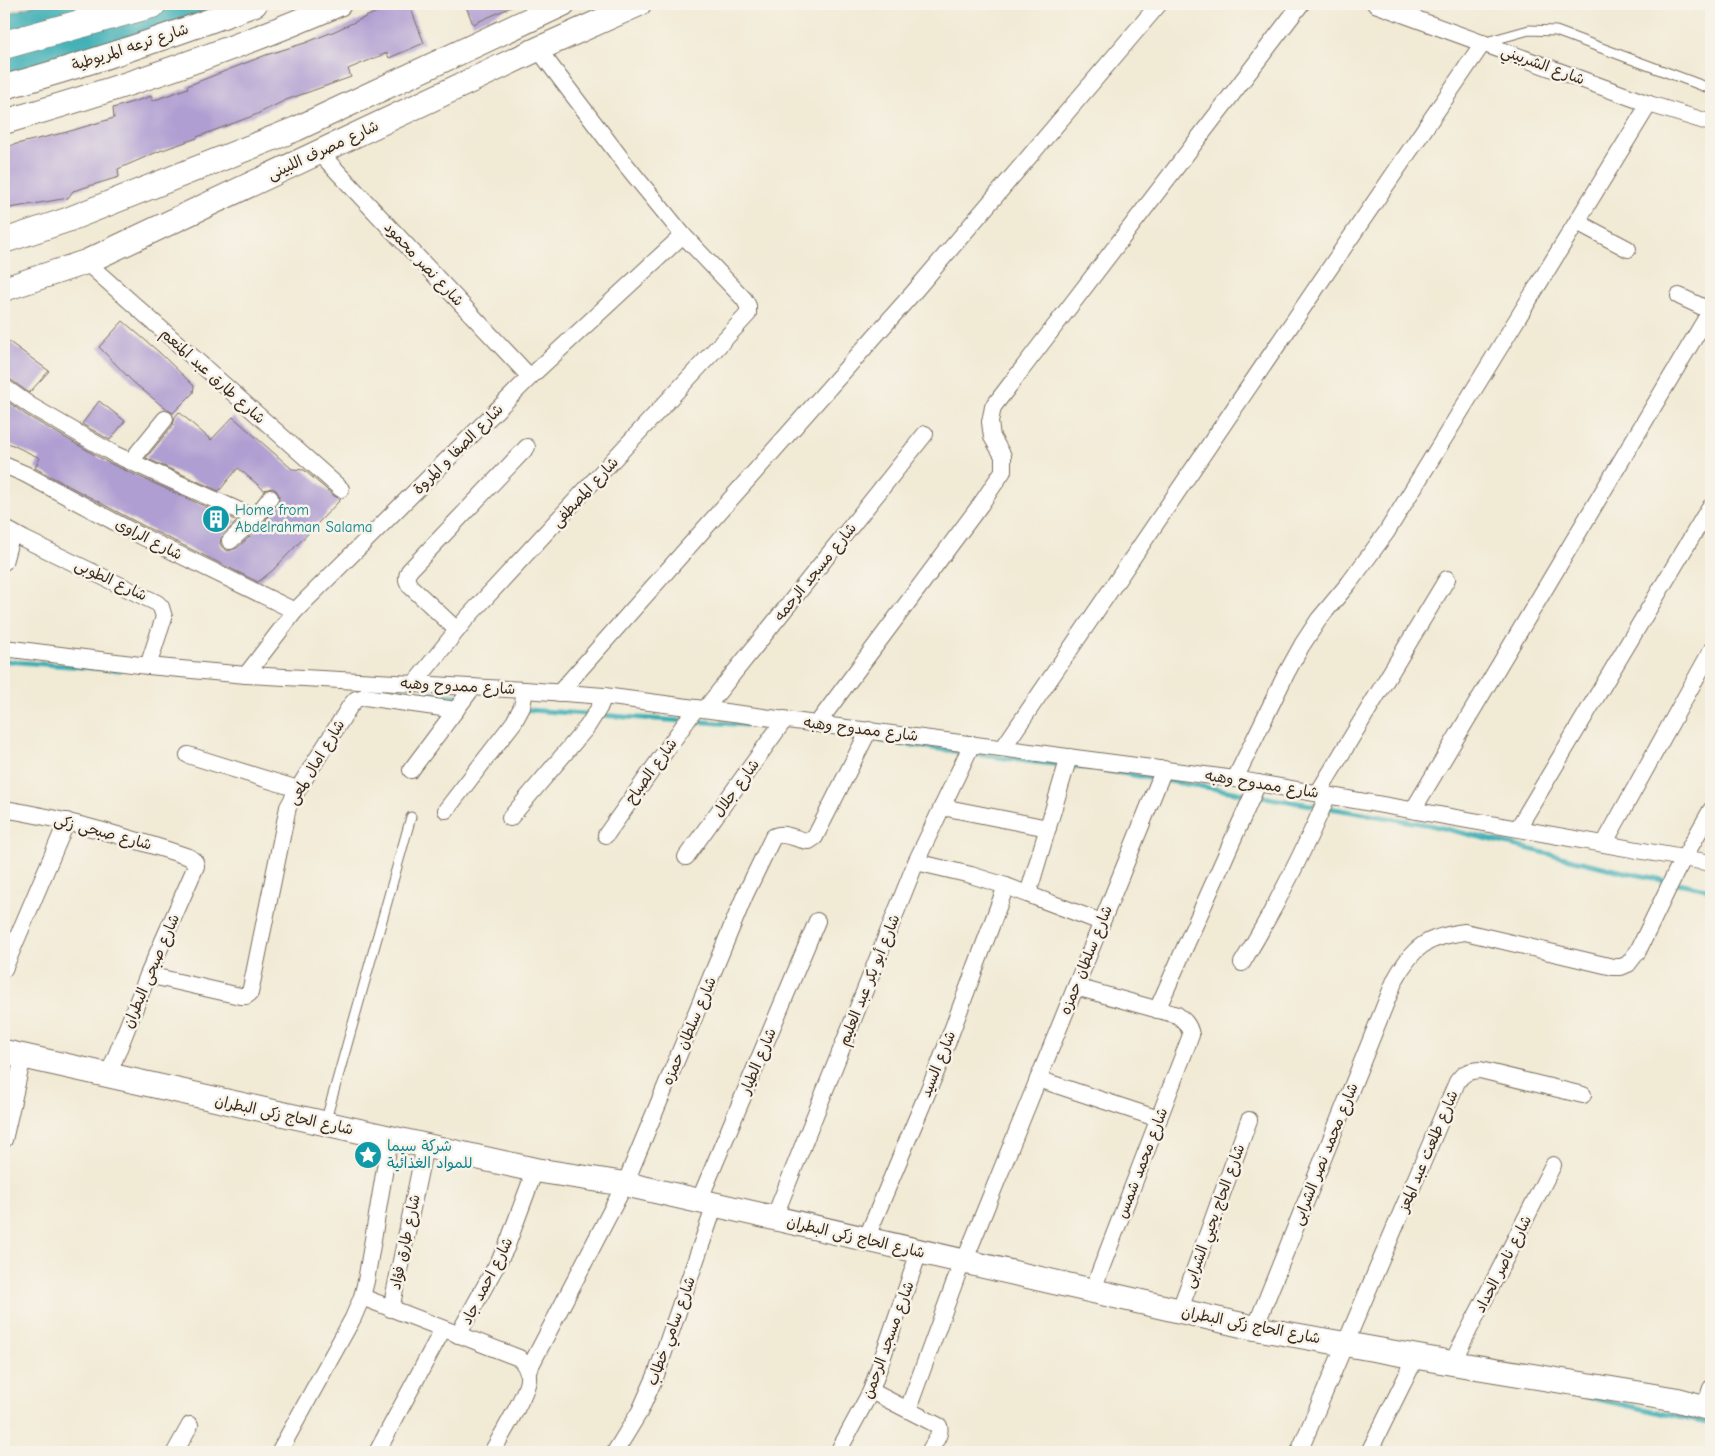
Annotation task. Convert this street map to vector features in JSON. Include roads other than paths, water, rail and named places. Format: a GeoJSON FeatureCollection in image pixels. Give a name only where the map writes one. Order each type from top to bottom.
{"type":"FeatureCollection","features":[{"type":"Feature","properties":{"kind":"highway"},"geometry":{"type":"LineString","coordinates":[[4,45],[152,4]]}},
{"type":"Feature","properties":{"kind":"street","name":"شارع ترعه المريوطية"},"geometry":{"type":"LineString","coordinates":[[4,87],[176,33],[255,4]]}},
{"type":"Feature","properties":{"kind":"street"},"geometry":{"type":"LineString","coordinates":[[4,122],[188,65],[339,4]]}},
{"type":"Feature","properties":{"kind":"street","name":"شارع مصرف اللبينى"},"geometry":{"type":"LineString","coordinates":[[4,241],[67,220],[296,129],[562,4]]}},
{"type":"Feature","properties":{"kind":"street","name":"شارع مصرف اللبينى"},"geometry":{"type":"LineString","coordinates":[[4,289],[86,262],[538,49],[639,4]]}},
{"type":"Feature","properties":{"kind":"street"},"geometry":{"type":"LineString","coordinates":[[559,693],[913,293],[1159,4]]}},
{"type":"Feature","properties":{"kind":"street"},"geometry":{"type":"LineString","coordinates":[[817,724],[981,504],[1003,471],[1003,456],[992,437],[990,422],[993,407],[1301,4]]}},
{"type":"Feature","properties":{"kind":"street","name":"شارع الشربيني"},"geometry":{"type":"LineString","coordinates":[[1375,4],[1649,104],[1711,123]]}},
{"type":"Feature","properties":{"kind":"street"},"geometry":{"type":"LineString","coordinates":[[176,33],[188,65]]}},
{"type":"Feature","properties":{"kind":"street"},"geometry":{"type":"LineString","coordinates":[[1004,748],[1483,43]]}},
{"type":"Feature","properties":{"kind":"street"},"geometry":{"type":"LineString","coordinates":[[538,49],[626,165],[683,235]]}},
{"type":"Feature","properties":{"kind":"street"},"geometry":{"type":"LineString","coordinates":[[1236,779],[1286,674],[1302,645],[1386,533],[1649,104]]}},
{"type":"Feature","properties":{"kind":"street","name":"شارع نصر محمود"},"geometry":{"type":"LineString","coordinates":[[319,152],[530,377]]}},
{"type":"Feature","properties":{"kind":"street"},"geometry":{"type":"LineString","coordinates":[[1576,222],[1628,249]]}},
{"type":"Feature","properties":{"kind":"street","name":"شارع المصطفى"},"geometry":{"type":"LineString","coordinates":[[414,684],[457,630],[748,314],[748,306],[744,299],[683,235]]}},
{"type":"Feature","properties":{"kind":"street","name":"شارع الصفا و المروة"},"geometry":{"type":"LineString","coordinates":[[246,675],[295,611],[530,377],[683,235]]}},
{"type":"Feature","properties":{"kind":"street","name":"شارع طارق عبد المنعم"},"geometry":{"type":"LineString","coordinates":[[86,262],[341,489]]}},
{"type":"Feature","properties":{"kind":"street"},"geometry":{"type":"LineString","coordinates":[[1413,810],[1711,310],[1679,296]]}},
{"type":"Feature","properties":{"kind":"street"},"geometry":{"type":"LineString","coordinates":[[4,387],[31,406],[114,454],[256,518]]}},
{"type":"Feature","properties":{"kind":"street"},"geometry":{"type":"LineString","coordinates":[[131,461],[165,419]]}},
{"type":"Feature","properties":{"kind":"street","name":"شارع مسجد الرحمه"},"geometry":{"type":"LineString","coordinates":[[698,711],[926,434]]}},
{"type":"Feature","properties":{"kind":"street"},"geometry":{"type":"LineString","coordinates":[[457,630],[410,586],[407,576],[409,571],[527,447]]}},
{"type":"Feature","properties":{"kind":"street","name":"شارع الراوى"},"geometry":{"type":"LineString","coordinates":[[4,465],[25,474],[139,535],[295,611]]}},
{"type":"Feature","properties":{"kind":"street"},"geometry":{"type":"LineString","coordinates":[[230,541],[256,518],[270,498]]}},
{"type":"Feature","properties":{"kind":"street"},"geometry":{"type":"LineString","coordinates":[[1518,828],[1709,508]]}},
{"type":"Feature","properties":{"kind":"street"},"geometry":{"type":"LineString","coordinates":[[4,562],[8,530]]}},
{"type":"Feature","properties":{"kind":"street","name":"شارع الطوبى"},"geometry":{"type":"LineString","coordinates":[[8,530],[157,603],[161,607],[164,617],[148,666]]}},
{"type":"Feature","properties":{"kind":"street"},"geometry":{"type":"LineString","coordinates":[[1242,963],[1288,884],[1323,802],[1447,579]]}},
{"type":"Feature","properties":{"kind":"street","name":"شارع ممدوح وهبه"},"geometry":{"type":"LineString","coordinates":[[4,648],[148,666],[246,675],[559,693],[602,702],[869,730],[969,750],[1004,748],[1067,763],[1161,777],[1236,779],[1254,792],[1323,802],[1413,810],[1604,844],[1680,865],[1711,863]]}},
{"type":"Feature","properties":{"kind":"street"},"geometry":{"type":"LineString","coordinates":[[1604,844],[1711,651]]}},
{"type":"Feature","properties":{"kind":"street"},"geometry":{"type":"LineString","coordinates":[[411,770],[473,688]]}},
{"type":"Feature","properties":{"kind":"street"},"geometry":{"type":"LineString","coordinates":[[446,810],[514,722],[522,707],[525,690]]}},
{"type":"Feature","properties":{"kind":"street","name":"شارع امال لمعى"},"geometry":{"type":"LineString","coordinates":[[148,975],[240,996],[246,996],[250,993],[288,807],[350,706],[356,699],[365,696],[456,710]]}},
{"type":"Feature","properties":{"kind":"street"},"geometry":{"type":"LineString","coordinates":[[510,818],[587,728],[602,702]]}},
{"type":"Feature","properties":{"kind":"street","name":"شارع الصباح"},"geometry":{"type":"LineString","coordinates":[[606,835],[678,734],[698,711]]}},
{"type":"Feature","properties":{"kind":"street","name":"شارع جلال"},"geometry":{"type":"LineString","coordinates":[[686,857],[783,722]]}},
{"type":"Feature","properties":{"kind":"street","name":"شارع سلطان حمزه"},"geometry":{"type":"LineString","coordinates":[[492,1452],[626,1184],[746,894],[773,836],[782,834],[805,841],[816,837],[869,730]]}},
{"type":"Feature","properties":{"kind":"street","name":"شارع أبو بكر عبد العليم"},"geometry":{"type":"LineString","coordinates":[[774,1218],[916,862],[969,750]]}},
{"type":"Feature","properties":{"kind":"street"},"geometry":{"type":"LineString","coordinates":[[188,755],[298,789]]}},
{"type":"Feature","properties":{"kind":"street"},"geometry":{"type":"LineString","coordinates":[[1028,894],[1067,763]]}},
{"type":"Feature","properties":{"kind":"street","name":"شارع سلطان حمزه"},"geometry":{"type":"LineString","coordinates":[[908,1410],[963,1262],[1161,777]]}},
{"type":"Feature","properties":{"kind":"street"},"geometry":{"type":"LineString","coordinates":[[1076,987],[1157,1010],[1254,792]]}},
{"type":"Feature","properties":{"kind":"street"},"geometry":{"type":"LineString","coordinates":[[942,807],[1048,828]]}},
{"type":"Feature","properties":{"kind":"street","name":"شارع صبحى زكى"},"geometry":{"type":"LineString","coordinates":[[4,809],[67,821],[131,838],[189,857],[195,862],[196,866]]}},
{"type":"Feature","properties":{"kind":"street"},"geometry":{"type":"LineString","coordinates":[[1680,865],[1711,810]]}},
{"type":"Feature","properties":{"kind":"street"},"geometry":{"type":"LineString","coordinates":[[4,969],[67,821]]}},
{"type":"Feature","properties":{"kind":"street"},"geometry":{"type":"LineString","coordinates":[[916,862],[971,875],[1006,886],[1102,922]]}},
{"type":"Feature","properties":{"kind":"street","name":"شارع محمد نصر الشرابى"},"geometry":{"type":"LineString","coordinates":[[1255,1328],[1395,980],[1406,960],[1422,944],[1443,934],[1465,932],[1613,967],[1621,967],[1628,964],[1638,951],[1680,865]]}},
{"type":"Feature","properties":{"kind":"street","name":"شارع صبحى البطران"},"geometry":{"type":"LineString","coordinates":[[108,1076],[148,975],[196,866]]}},
{"type":"Feature","properties":{"kind":"street","name":"شارع السيد"},"geometry":{"type":"LineString","coordinates":[[866,1239],[939,1065],[1006,886]]}},
{"type":"Feature","properties":{"kind":"street","name":"شارع الطيار"},"geometry":{"type":"LineString","coordinates":[[706,1203],[817,921]]}},
{"type":"Feature","properties":{"kind":"street","name":"شارع محمد شمس"},"geometry":{"type":"LineString","coordinates":[[1092,1292],[1192,1035],[1184,1020],[1157,1010]]}},
{"type":"Feature","properties":{"kind":"street"},"geometry":{"type":"LineString","coordinates":[[4,1140],[14,1055]]}},
{"type":"Feature","properties":{"kind":"street","name":"شارع الحاج زكى البطران"},"geometry":{"type":"LineString","coordinates":[[14,1055],[535,1170],[626,1184],[1255,1328],[1452,1363],[1636,1392],[1709,1401]]}},
{"type":"Feature","properties":{"kind":"street","name":"شارع طلعت عبد المعز"},"geometry":{"type":"LineString","coordinates":[[1347,1343],[1457,1082],[1462,1075],[1470,1070],[1480,1070],[1583,1095]]}},
{"type":"Feature","properties":{"kind":"street"},"geometry":{"type":"LineString","coordinates":[[1038,1079],[1159,1119]]}},
{"type":"Feature","properties":{"kind":"street","name":"شارع الحاج يحيي الشرابى"},"geometry":{"type":"LineString","coordinates":[[1179,1312],[1249,1120]]}},
{"type":"Feature","properties":{"kind":"street"},"geometry":{"type":"LineString","coordinates":[[279,1452],[353,1318],[362,1297],[390,1138]]}},
{"type":"Feature","properties":{"kind":"street","name":"شارع طارق فؤاد"},"geometry":{"type":"LineString","coordinates":[[391,1308],[425,1146]]}},
{"type":"Feature","properties":{"kind":"street","name":"شارع ناصر الحداد"},"geometry":{"type":"LineString","coordinates":[[1452,1363],[1553,1165]]}},
{"type":"Feature","properties":{"kind":"street","name":"شارع احمد جاد"},"geometry":{"type":"LineString","coordinates":[[458,1335],[506,1248],[535,1170]]}},
{"type":"Feature","properties":{"kind":"street","name":"شارع سامي خطاب"},"geometry":{"type":"LineString","coordinates":[[616,1452],[640,1410],[656,1375],[706,1203]]}},
{"type":"Feature","properties":{"kind":"street","name":"شارع مسجد الرحمن"},"geometry":{"type":"LineString","coordinates":[[838,1452],[871,1391],[919,1252]]}},
{"type":"Feature","properties":{"kind":"street"},"geometry":{"type":"LineString","coordinates":[[362,1297],[519,1358],[528,1378]]}},
{"type":"Feature","properties":{"kind":"street","name":"شارع احمد جاد"},"geometry":{"type":"LineString","coordinates":[[377,1452],[442,1329]]}},
{"type":"Feature","properties":{"kind":"street"},"geometry":{"type":"LineString","coordinates":[[1299,1452],[1347,1343]]}},
{"type":"Feature","properties":{"kind":"street"},"geometry":{"type":"LineString","coordinates":[[1368,1452],[1416,1356]]}},
{"type":"Feature","properties":{"kind":"street"},"geometry":{"type":"LineString","coordinates":[[871,1391],[937,1424],[940,1428],[939,1434],[928,1452]]}},
{"type":"Feature","properties":{"kind":"street"},"geometry":{"type":"LineString","coordinates":[[175,1452],[190,1426]]}},
{"type":"Feature","properties":{"kind":"lane"},"geometry":{"type":"LineString","coordinates":[[1483,43],[1529,30],[1556,31],[1706,88],[1711,88]]}},
{"type":"Feature","properties":{"kind":"lane"},"geometry":{"type":"LineString","coordinates":[[325,1124],[411,817]]}},
{"type":"Feature","properties":{"kind":"water"},"geometry":{"type":"Polygon","coordinates":[[[38,4],[235,4],[179,25],[4,76],[4,15],[38,4]]]}},
{"type":"Feature","properties":{"kind":"waterway"},"geometry":{"type":"LineString","coordinates":[[4,661],[120,670]]}},
{"type":"Feature","properties":{"kind":"waterway"},"geometry":{"type":"LineString","coordinates":[[383,690],[460,696]]}},
{"type":"Feature","properties":{"kind":"waterway"},"geometry":{"type":"LineString","coordinates":[[529,710],[682,721]]}},
{"type":"Feature","properties":{"kind":"waterway"},"geometry":{"type":"LineString","coordinates":[[691,721],[775,727]]}},
{"type":"Feature","properties":{"kind":"waterway"},"geometry":{"type":"LineString","coordinates":[[882,741],[1090,768]]}},
{"type":"Feature","properties":{"kind":"waterway"},"geometry":{"type":"LineString","coordinates":[[1103,770],[1430,825],[1615,870],[1711,890]]}},
{"type":"Feature","properties":{"kind":"waterway"},"geometry":{"type":"LineString","coordinates":[[1579,1395],[1711,1424]]}},
{"type":"Feature","properties":{"kind":"place","name":"Home from Abdelrahman Salama"},"geometry":{"type":"Point","coordinates":[216,519]}},
{"type":"Feature","properties":{"kind":"place","name":"شركة سيما للمواد الغذائية"},"geometry":{"type":"Point","coordinates":[368,1155]}}]}
